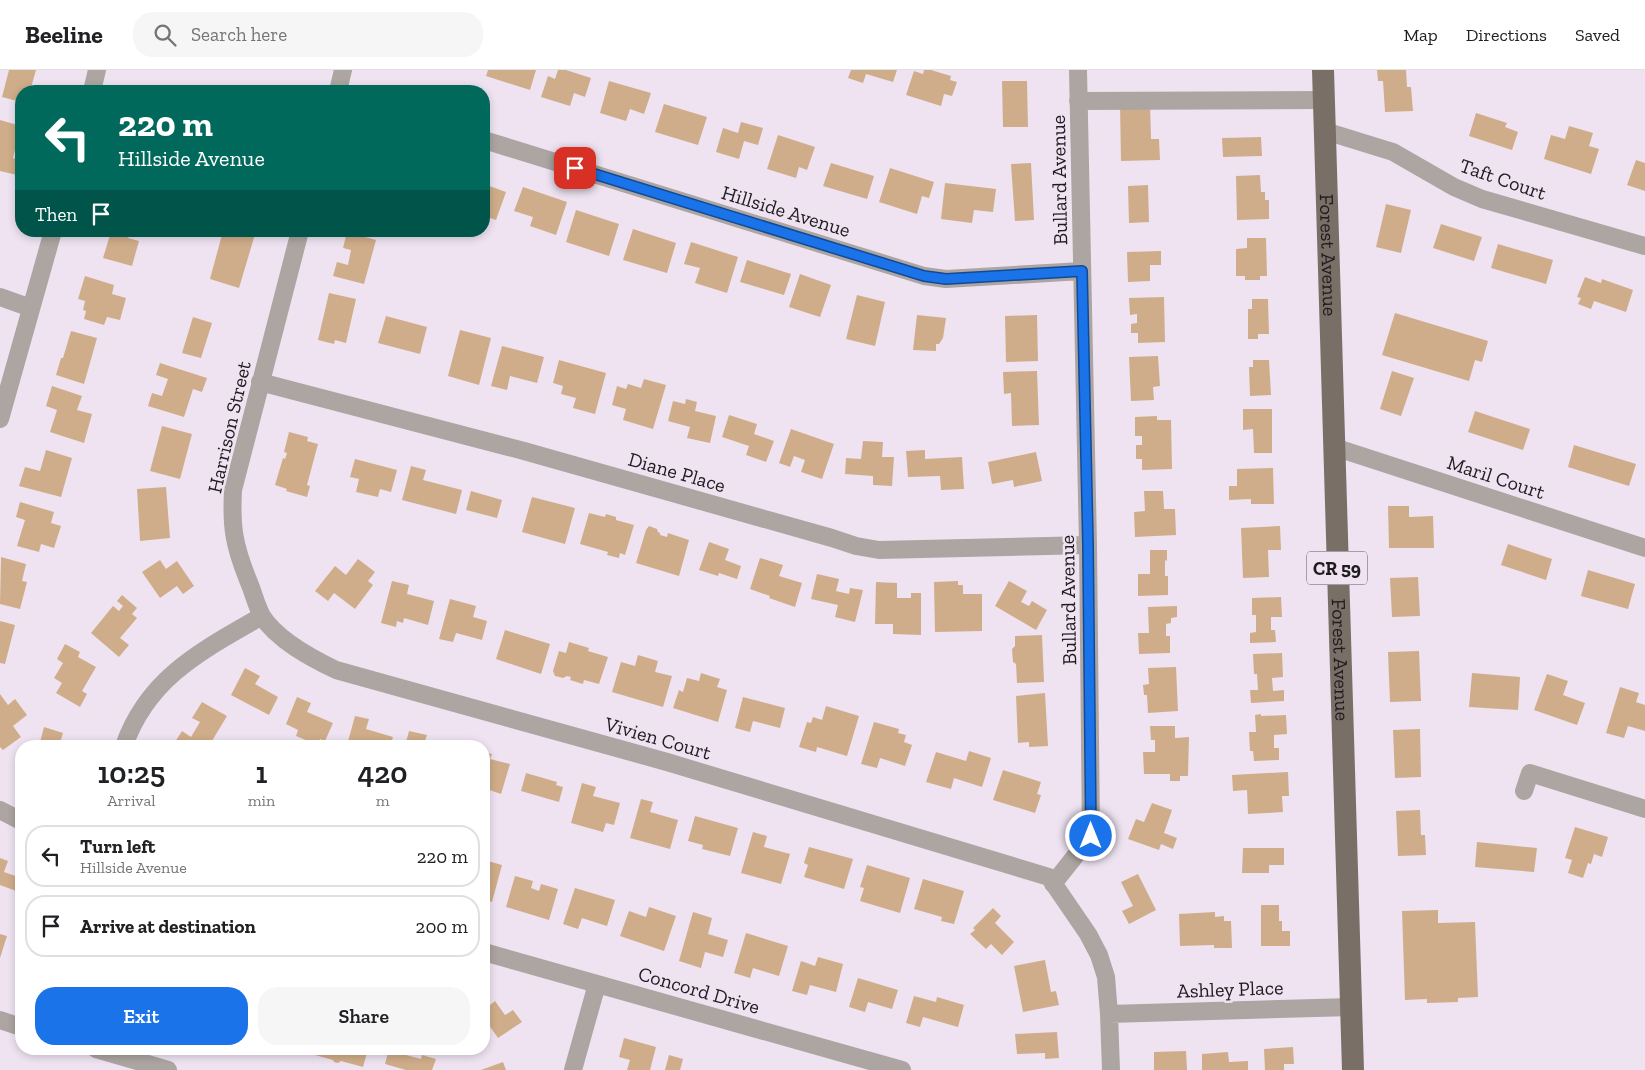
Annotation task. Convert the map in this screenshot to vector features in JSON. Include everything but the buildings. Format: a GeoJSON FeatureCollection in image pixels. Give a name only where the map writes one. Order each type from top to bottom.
{"type":"FeatureCollection","features":[{"type":"Feature","properties":{"kind":"main road","name":"Forest Avenue"},"geometry":{"type":"LineString","coordinates":[[1323,70],[1353,1070]]}},
{"type":"Feature","properties":{"kind":"street"},"geometry":{"type":"LineString","coordinates":[[94,85],[98,70]]}},
{"type":"Feature","properties":{"kind":"street"},"geometry":{"type":"LineString","coordinates":[[339,85],[343,70]]}},
{"type":"Feature","properties":{"kind":"street","name":"Bullard Avenue"},"geometry":{"type":"LineString","coordinates":[[1053,884],[1091,836],[1088,545],[1078,70]]}},
{"type":"Feature","properties":{"kind":"street"},"geometry":{"type":"LineString","coordinates":[[1078,101],[1324,100]]}},
{"type":"Feature","properties":{"kind":"street","name":"Taft Court"},"geometry":{"type":"LineString","coordinates":[[1324,131],[1393,152],[1454,187],[1482,199],[1645,246]]}},
{"type":"Feature","properties":{"kind":"street","name":"Hillside Avenue"},"geometry":{"type":"LineString","coordinates":[[490,142],[924,276],[946,279],[1082,271]]}},
{"type":"Feature","properties":{"kind":"street"},"geometry":{"type":"LineString","coordinates":[[0,419],[51,237]]}},
{"type":"Feature","properties":{"kind":"street","name":"Harrison Street"},"geometry":{"type":"LineString","coordinates":[[262,616],[233,537],[231,515],[233,490],[298,237]]}},
{"type":"Feature","properties":{"kind":"street"},"geometry":{"type":"LineString","coordinates":[[0,297],[31,308]]}},
{"type":"Feature","properties":{"kind":"street","name":"Diane Place"},"geometry":{"type":"LineString","coordinates":[[260,382],[524,451],[856,546],[879,550],[1088,545]]}},
{"type":"Feature","properties":{"kind":"street","name":"Maril Court"},"geometry":{"type":"LineString","coordinates":[[1334,446],[1645,548]]}},
{"type":"Feature","properties":{"kind":"street"},"geometry":{"type":"LineString","coordinates":[[127,740],[141,711],[159,687],[178,668],[202,651],[262,616]]}},
{"type":"Feature","properties":{"kind":"street","name":"Vivien Court"},"geometry":{"type":"LineString","coordinates":[[262,616],[290,644],[311,658],[336,670],[667,762],[1049,877],[1053,884]]}},
{"type":"Feature","properties":{"kind":"street"},"geometry":{"type":"LineString","coordinates":[[1524,792],[1530,773],[1645,810]]}},
{"type":"Feature","properties":{"kind":"street"},"geometry":{"type":"LineString","coordinates":[[0,810],[15,818]]}},
{"type":"Feature","properties":{"kind":"street"},"geometry":{"type":"LineString","coordinates":[[1053,884],[1088,934],[1099,955],[1106,977],[1110,1014],[1111,1070]]}},
{"type":"Feature","properties":{"kind":"street","name":"Concord Drive"},"geometry":{"type":"LineString","coordinates":[[490,954],[902,1070]]}},
{"type":"Feature","properties":{"kind":"street"},"geometry":{"type":"LineString","coordinates":[[573,1070],[597,984]]}},
{"type":"Feature","properties":{"kind":"street","name":"Ashley Place"},"geometry":{"type":"LineString","coordinates":[[1110,1014],[1351,1007]]}},
{"type":"Feature","properties":{"kind":"street"},"geometry":{"type":"LineString","coordinates":[[0,1020],[15,1024]]}},
{"type":"Feature","properties":{"kind":"street"},"geometry":{"type":"LineString","coordinates":[[117,1055],[168,1070]]}},
{"type":"Feature","properties":{"kind":"route"},"geometry":{"type":"LineString","coordinates":[[575,168],[924,276],[946,279],[1082,271],[1088,545],[1091,836]]}}]}
